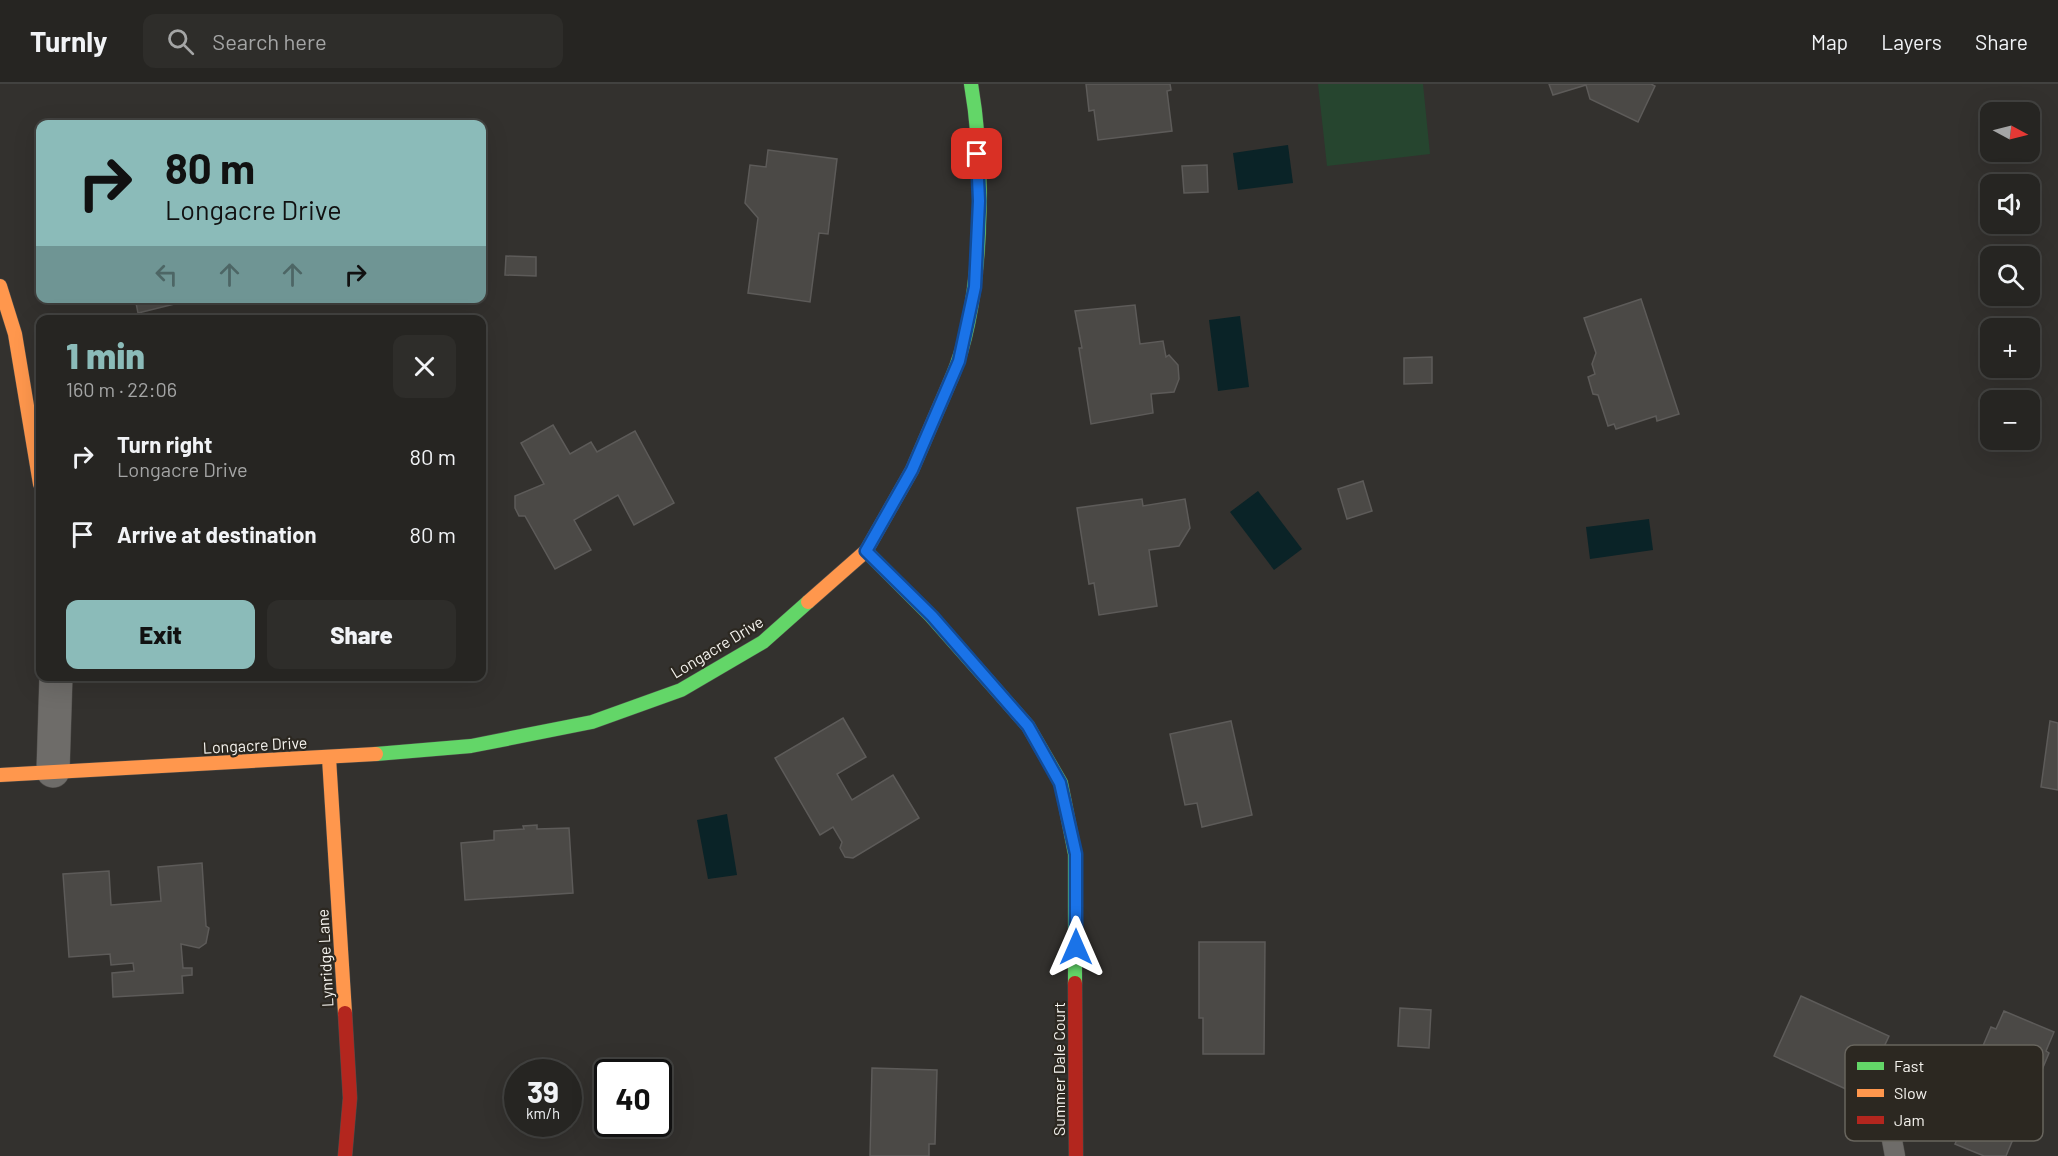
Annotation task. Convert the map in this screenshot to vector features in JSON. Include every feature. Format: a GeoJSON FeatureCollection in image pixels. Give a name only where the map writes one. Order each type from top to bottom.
{"type":"FeatureCollection","features":[{"type":"Feature","properties":{"kind":"street","name":"Longacre Drive"},"geometry":{"type":"LineString","coordinates":[[0,775],[329,758],[471,746],[592,722],[681,690],[763,642],[866,551],[912,470],[959,361],[975,287],[979,201],[975,107],[971,84]]}},
{"type":"Feature","properties":{"kind":"street"},"geometry":{"type":"LineString","coordinates":[[0,286],[15,334],[36,460]]}},
{"type":"Feature","properties":{"kind":"street","name":"Summer Dale Court"},"geometry":{"type":"LineString","coordinates":[[866,551],[932,616],[1028,726],[1060,783],[1076,854],[1076,1156]]}},
{"type":"Feature","properties":{"kind":"street"},"geometry":{"type":"LineString","coordinates":[[53,771],[56,681]]}},
{"type":"Feature","properties":{"kind":"street","name":"Lynridge Lane"},"geometry":{"type":"LineString","coordinates":[[329,758],[350,1098],[345,1156]]}},
{"type":"Feature","properties":{"kind":"lane"},"geometry":{"type":"LineString","coordinates":[[1893,1141],[1895,1156]]}},
{"type":"Feature","properties":{"kind":"green space"},"geometry":{"type":"Polygon","coordinates":[[[1318,84],[1423,84],[1430,154],[1327,166],[1318,84]]]}},
{"type":"Feature","properties":{"kind":"water"},"geometry":{"type":"Polygon","coordinates":[[[1288,145],[1293,183],[1238,190],[1233,153],[1288,145]]]}},
{"type":"Feature","properties":{"kind":"water"},"geometry":{"type":"Polygon","coordinates":[[[1240,316],[1249,387],[1218,391],[1209,320],[1240,316]]]}},
{"type":"Feature","properties":{"kind":"water"},"geometry":{"type":"Polygon","coordinates":[[[1258,491],[1302,549],[1274,570],[1230,512],[1258,491]]]}},
{"type":"Feature","properties":{"kind":"water"},"geometry":{"type":"Polygon","coordinates":[[[1649,519],[1653,550],[1590,559],[1586,527],[1649,519]]]}},
{"type":"Feature","properties":{"kind":"water"},"geometry":{"type":"Polygon","coordinates":[[[727,814],[737,875],[708,879],[697,820],[727,814]]]}},
{"type":"Feature","properties":{"kind":"building"},"geometry":{"type":"Polygon","coordinates":[[[1086,84],[1170,84],[1171,90],[1167,91],[1172,131],[1098,140],[1094,110],[1089,111],[1086,84]]]}},
{"type":"Feature","properties":{"kind":"building"},"geometry":{"type":"Polygon","coordinates":[[[1549,84],[1651,84],[1655,86],[1638,122],[1590,99],[1586,85],[1553,95],[1549,84]]]}},
{"type":"Feature","properties":{"kind":"building"},"geometry":{"type":"Polygon","coordinates":[[[768,150],[837,159],[828,234],[819,233],[810,302],[748,293],[758,218],[745,203],[750,165],[766,167],[768,150]]]}},
{"type":"Feature","properties":{"kind":"building"},"geometry":{"type":"Polygon","coordinates":[[[1207,165],[1208,192],[1184,193],[1182,166],[1207,165]]]}},
{"type":"Feature","properties":{"kind":"building"},"geometry":{"type":"Polygon","coordinates":[[[506,256],[536,257],[536,276],[505,275],[506,256]]]}},
{"type":"Feature","properties":{"kind":"building"},"geometry":{"type":"Polygon","coordinates":[[[1641,299],[1679,414],[1657,421],[1656,416],[1616,429],[1614,424],[1608,426],[1598,395],[1593,394],[1588,377],[1595,374],[1592,364],[1596,353],[1584,318],[1641,299]]]}},
{"type":"Feature","properties":{"kind":"building"},"geometry":{"type":"Polygon","coordinates":[[[136,303],[179,303],[138,313],[136,303]]]}},
{"type":"Feature","properties":{"kind":"building"},"geometry":{"type":"Polygon","coordinates":[[[1135,305],[1140,344],[1163,341],[1166,357],[1169,355],[1178,365],[1179,379],[1174,392],[1151,394],[1153,413],[1091,424],[1075,311],[1135,305]]]}},
{"type":"Feature","properties":{"kind":"building"},"geometry":{"type":"Polygon","coordinates":[[[1432,357],[1432,383],[1404,384],[1404,358],[1432,357]]]}},
{"type":"Feature","properties":{"kind":"building"},"geometry":{"type":"Polygon","coordinates":[[[553,425],[570,454],[591,442],[597,452],[635,431],[674,503],[634,525],[618,495],[574,520],[591,550],[555,569],[525,516],[519,516],[515,508],[515,496],[544,484],[521,443],[553,425]]]}},
{"type":"Feature","properties":{"kind":"building"},"geometry":{"type":"Polygon","coordinates":[[[1363,481],[1372,511],[1347,519],[1338,489],[1363,481]]]}},
{"type":"Feature","properties":{"kind":"building"},"geometry":{"type":"Polygon","coordinates":[[[1142,499],[1143,506],[1185,499],[1190,528],[1179,546],[1149,550],[1157,606],[1099,615],[1094,583],[1089,584],[1077,508],[1142,499]]]}},
{"type":"Feature","properties":{"kind":"building"},"geometry":{"type":"Polygon","coordinates":[[[843,718],[866,757],[837,774],[852,800],[893,775],[919,818],[853,858],[845,857],[840,848],[842,842],[833,827],[820,835],[775,758],[843,718]]]}},
{"type":"Feature","properties":{"kind":"building"},"geometry":{"type":"Polygon","coordinates":[[[1231,721],[1252,815],[1202,827],[1197,803],[1185,805],[1170,734],[1231,721]]]}},
{"type":"Feature","properties":{"kind":"building"},"geometry":{"type":"Polygon","coordinates":[[[2050,721],[2058,723],[2058,790],[2041,787],[2050,721]]]}},
{"type":"Feature","properties":{"kind":"building"},"geometry":{"type":"Polygon","coordinates":[[[537,825],[537,829],[569,828],[573,893],[465,900],[461,843],[494,840],[494,831],[524,829],[523,826],[537,825]]]}},
{"type":"Feature","properties":{"kind":"building"},"geometry":{"type":"Polygon","coordinates":[[[202,863],[206,926],[209,928],[206,943],[199,948],[181,944],[183,968],[192,968],[192,975],[182,976],[183,993],[113,997],[112,973],[134,971],[133,963],[111,965],[110,954],[69,957],[63,874],[109,871],[111,905],[161,901],[158,867],[202,863]]]}},
{"type":"Feature","properties":{"kind":"building"},"geometry":{"type":"Polygon","coordinates":[[[1199,942],[1265,942],[1264,1054],[1203,1054],[1203,1018],[1199,1018],[1199,942]]]}},
{"type":"Feature","properties":{"kind":"building"},"geometry":{"type":"Polygon","coordinates":[[[1801,996],[1889,1036],[1885,1045],[1845,1045],[1845,1089],[1774,1056],[1801,996]]]}},
{"type":"Feature","properties":{"kind":"building"},"geometry":{"type":"Polygon","coordinates":[[[1400,1008],[1431,1010],[1429,1048],[1398,1046],[1400,1008]]]}},
{"type":"Feature","properties":{"kind":"building"},"geometry":{"type":"Polygon","coordinates":[[[2004,1011],[2054,1032],[2046,1051],[2049,1053],[2043,1067],[2043,1045],[1983,1045],[1991,1027],[1996,1029],[2004,1011]]]}},
{"type":"Feature","properties":{"kind":"building"},"geometry":{"type":"Polygon","coordinates":[[[872,1068],[937,1070],[935,1144],[929,1144],[929,1156],[870,1156],[872,1068]]]}},
{"type":"Feature","properties":{"kind":"building"},"geometry":{"type":"Polygon","coordinates":[[[1956,1141],[2012,1141],[2006,1156],[1984,1156],[1955,1144],[1956,1141]]]}},
{"type":"Feature","properties":{"kind":"traffic: fast"},"geometry":{"type":"LineString","coordinates":[[952,377],[963,346],[970,311],[979,232],[978,153],[971,84]]}},
{"type":"Feature","properties":{"kind":"traffic: fast"},"geometry":{"type":"LineString","coordinates":[[866,551],[931,616],[1028,726],[1061,783],[1075,854],[1075,983]]}},
{"type":"Feature","properties":{"kind":"traffic: fast"},"geometry":{"type":"LineString","coordinates":[[376,754],[471,746],[592,722],[681,690],[763,642],[808,602]]}},
{"type":"Feature","properties":{"kind":"traffic: slow"},"geometry":{"type":"LineString","coordinates":[[0,286],[15,334],[36,460]]}},
{"type":"Feature","properties":{"kind":"traffic: slow"},"geometry":{"type":"LineString","coordinates":[[808,602],[866,551],[912,470],[952,377]]}},
{"type":"Feature","properties":{"kind":"traffic: slow"},"geometry":{"type":"LineString","coordinates":[[0,775],[376,754]]}},
{"type":"Feature","properties":{"kind":"traffic: slow"},"geometry":{"type":"LineString","coordinates":[[329,758],[345,1013]]}},
{"type":"Feature","properties":{"kind":"traffic: jam"},"geometry":{"type":"LineString","coordinates":[[1075,983],[1076,1156]]}},
{"type":"Feature","properties":{"kind":"traffic: jam"},"geometry":{"type":"LineString","coordinates":[[345,1013],[350,1098],[345,1156]]}},
{"type":"Feature","properties":{"kind":"route"},"geometry":{"type":"LineString","coordinates":[[977,154],[979,201],[975,287],[959,361],[912,470],[866,551],[932,616],[1028,726],[1060,783],[1076,854],[1076,947]]}}]}
